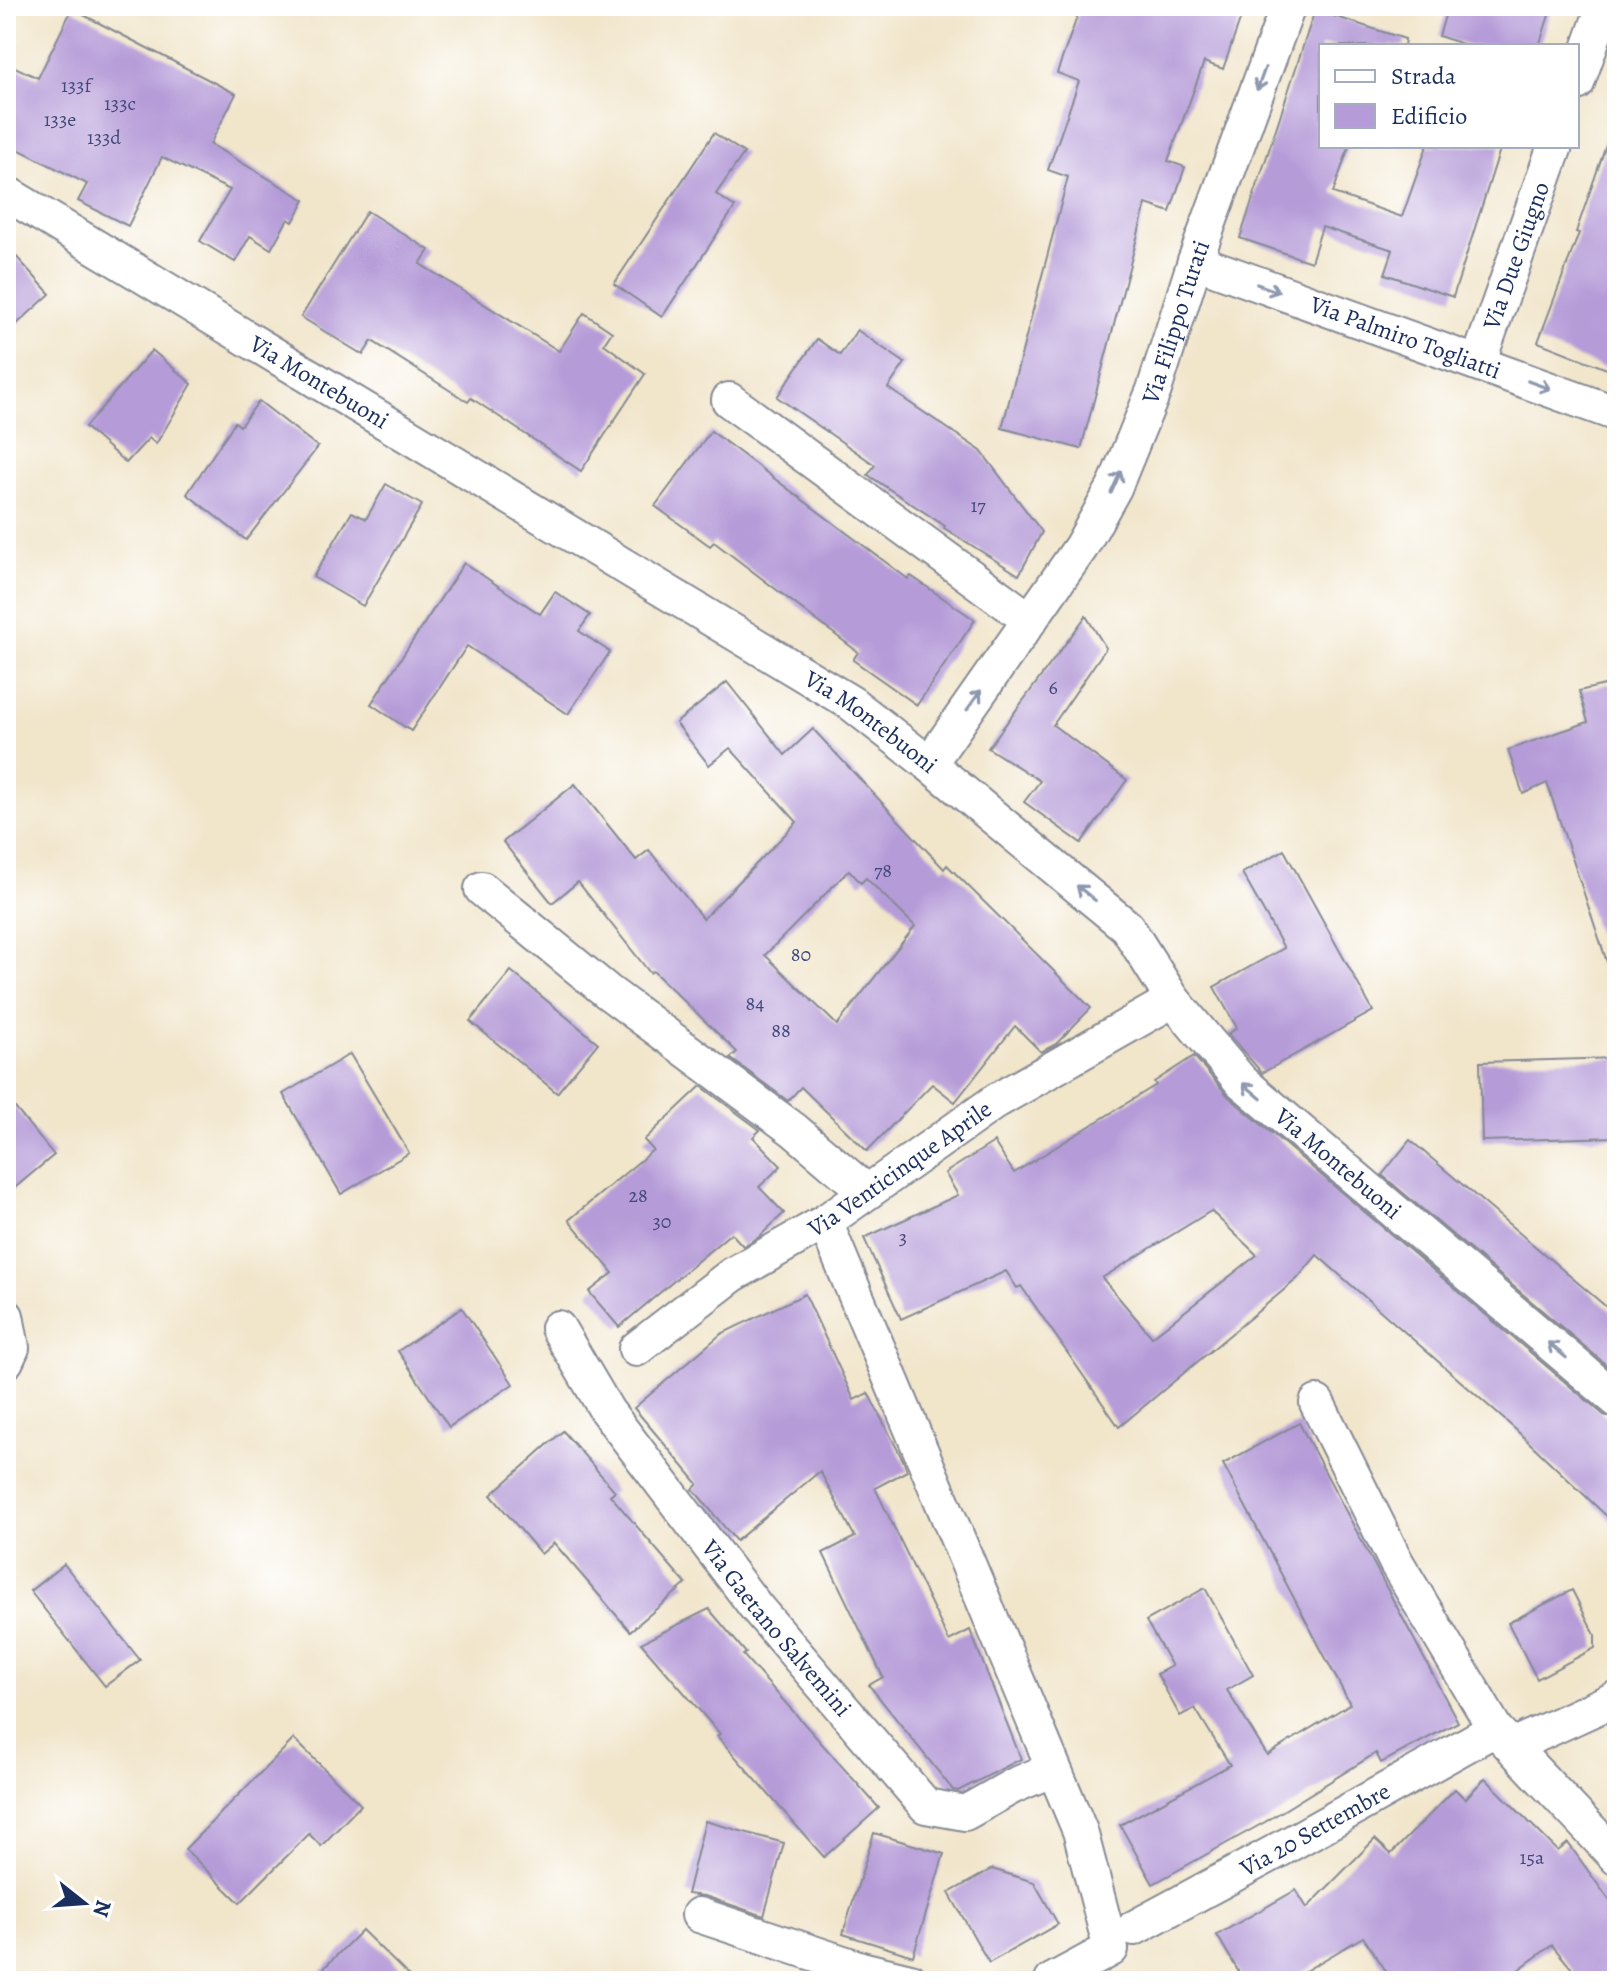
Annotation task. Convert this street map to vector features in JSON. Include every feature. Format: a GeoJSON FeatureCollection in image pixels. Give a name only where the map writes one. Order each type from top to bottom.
{"type":"FeatureCollection","features":[{"type":"Feature","properties":{"kind":"street","name":"Via Filippo Turati"},"geometry":{"type":"LineString","coordinates":[[929,764],[1081,547],[1114,488],[1154,390],[1195,261],[1288,6]]}},
{"type":"Feature","properties":{"kind":"street"},"geometry":{"type":"LineString","coordinates":[[1579,77],[1604,6]]}},
{"type":"Feature","properties":{"kind":"street","name":"Via Due Giugno"},"geometry":{"type":"LineString","coordinates":[[1478,363],[1554,148]]}},
{"type":"Feature","properties":{"kind":"street","name":"Via Montebuoni"},"geometry":{"type":"LineString","coordinates":[[6,193],[851,703],[1127,927],[1173,1000],[1241,1081],[1617,1400]]}},
{"type":"Feature","properties":{"kind":"street","name":"Via Palmiro Togliatti"},"geometry":{"type":"LineString","coordinates":[[1195,261],[1617,414]]}},
{"type":"Feature","properties":{"kind":"street"},"geometry":{"type":"LineString","coordinates":[[729,400],[1030,620]]}},
{"type":"Feature","properties":{"kind":"street"},"geometry":{"type":"LineString","coordinates":[[482,889],[608,992],[794,1130],[867,1192]]}},
{"type":"Feature","properties":{"kind":"street","name":"Via Venticinque Aprile"},"geometry":{"type":"LineString","coordinates":[[636,1349],[732,1275],[825,1222],[996,1101],[1173,1000]]}},
{"type":"Feature","properties":{"kind":"street"},"geometry":{"type":"LineString","coordinates":[[825,1222],[1080,1831],[1111,1949],[1052,1981]]}},
{"type":"Feature","properties":{"kind":"street"},"geometry":{"type":"LineString","coordinates":[[6,1316],[12,1348],[6,1361]]}},
{"type":"Feature","properties":{"kind":"street","name":"Via Gaetano Salvemini"},"geometry":{"type":"LineString","coordinates":[[558,1328],[607,1411],[747,1594],[926,1806],[965,1813],[1013,1786],[1053,1769]]}},
{"type":"Feature","properties":{"kind":"street"},"geometry":{"type":"LineString","coordinates":[[1317,1403],[1396,1562],[1503,1738],[1617,1858]]}},
{"type":"Feature","properties":{"kind":"street","name":"Via 20 Settembre"},"geometry":{"type":"LineString","coordinates":[[1134,1928],[1279,1850],[1503,1738],[1617,1698]]}},
{"type":"Feature","properties":{"kind":"street"},"geometry":{"type":"LineString","coordinates":[[699,1915],[861,1969],[910,1981]]}},
{"type":"Feature","properties":{"kind":"building"},"geometry":{"type":"Polygon","coordinates":[[[1081,6],[1245,6],[1223,69],[1204,62],[1168,161],[1185,167],[1170,212],[1146,204],[1081,449],[1002,428],[1068,177],[1048,170],[1079,81],[1057,73],[1081,6]]]}},
{"type":"Feature","properties":{"kind":"building"},"geometry":{"type":"Polygon","coordinates":[[[1448,6],[1552,6],[1540,44],[1463,44],[1439,36],[1448,6]]]}},
{"type":"Feature","properties":{"kind":"building"},"geometry":{"type":"Polygon","coordinates":[[[72,9],[236,94],[210,144],[305,200],[293,222],[288,219],[271,249],[250,236],[235,262],[200,241],[230,190],[162,157],[128,226],[78,201],[87,184],[6,143],[6,85],[15,67],[38,78],[72,9]]]}},
{"type":"Feature","properties":{"kind":"building"},"geometry":{"type":"Polygon","coordinates":[[[1315,10],[1405,39],[1404,44],[1319,44],[1319,148],[1348,148],[1333,193],[1402,217],[1426,148],[1500,148],[1453,297],[1385,274],[1393,250],[1322,227],[1311,262],[1240,238],[1315,10]]]}},
{"type":"Feature","properties":{"kind":"building"},"geometry":{"type":"Polygon","coordinates":[[[1612,128],[1617,129],[1617,373],[1538,342],[1579,233],[1576,232],[1612,128]]]}},
{"type":"Feature","properties":{"kind":"building"},"geometry":{"type":"Polygon","coordinates":[[[714,133],[744,153],[716,194],[735,207],[662,317],[614,284],[714,133]]]}},
{"type":"Feature","properties":{"kind":"building"},"geometry":{"type":"Polygon","coordinates":[[[367,211],[429,250],[420,264],[559,351],[584,313],[612,332],[604,344],[645,374],[581,471],[471,398],[468,402],[372,341],[363,355],[301,317],[367,211]]]}},
{"type":"Feature","properties":{"kind":"building"},"geometry":{"type":"Polygon","coordinates":[[[6,245],[50,294],[6,334],[6,245]]]}},
{"type":"Feature","properties":{"kind":"building"},"geometry":{"type":"Polygon","coordinates":[[[857,330],[905,363],[888,388],[981,451],[1042,532],[1019,575],[868,475],[875,465],[777,397],[817,339],[840,355],[857,330]]]}},
{"type":"Feature","properties":{"kind":"building"},"geometry":{"type":"Polygon","coordinates":[[[152,350],[192,384],[156,444],[149,438],[126,463],[85,427],[152,350]]]}},
{"type":"Feature","properties":{"kind":"building"},"geometry":{"type":"Polygon","coordinates":[[[259,401],[318,447],[246,540],[187,494],[235,422],[240,426],[259,401]]]}},
{"type":"Feature","properties":{"kind":"building"},"geometry":{"type":"Polygon","coordinates":[[[711,431],[908,579],[911,576],[975,620],[917,705],[853,660],[858,652],[714,542],[710,546],[655,506],[711,431]]]}},
{"type":"Feature","properties":{"kind":"building"},"geometry":{"type":"Polygon","coordinates":[[[386,484],[422,505],[363,606],[313,577],[352,512],[366,519],[386,484]]]}},
{"type":"Feature","properties":{"kind":"building"},"geometry":{"type":"Polygon","coordinates":[[[464,563],[540,614],[555,592],[590,615],[579,631],[610,652],[568,714],[467,646],[411,731],[371,704],[464,563]]]}},
{"type":"Feature","properties":{"kind":"building"},"geometry":{"type":"Polygon","coordinates":[[[1086,616],[1106,648],[1053,725],[1127,780],[1081,843],[1024,802],[1040,781],[988,748],[1086,616]]]}},
{"type":"Feature","properties":{"kind":"building"},"geometry":{"type":"Polygon","coordinates":[[[727,682],[785,755],[813,729],[944,869],[947,865],[1091,1008],[1056,1044],[1041,1052],[1015,1026],[955,1102],[932,1084],[867,1151],[801,1087],[788,1101],[730,1058],[737,1052],[653,971],[650,973],[578,882],[552,903],[503,842],[575,784],[636,860],[649,850],[703,919],[797,822],[730,748],[709,765],[676,723],[727,682]],[[849,870],[765,955],[837,1025],[915,926],[866,878],[861,883],[849,870]]]}},
{"type":"Feature","properties":{"kind":"building"},"geometry":{"type":"Polygon","coordinates":[[[1617,682],[1617,973],[1611,974],[1547,783],[1523,794],[1508,750],[1588,722],[1579,691],[1617,682]]]}},
{"type":"Feature","properties":{"kind":"building"},"geometry":{"type":"Polygon","coordinates":[[[1284,850],[1373,1011],[1262,1073],[1228,1034],[1237,1028],[1214,987],[1284,948],[1242,873],[1284,850]]]}},
{"type":"Feature","properties":{"kind":"building"},"geometry":{"type":"Polygon","coordinates":[[[511,971],[598,1043],[557,1093],[470,1021],[511,971]]]}},
{"type":"Feature","properties":{"kind":"building"},"geometry":{"type":"Polygon","coordinates":[[[350,1054],[409,1153],[341,1194],[283,1094],[350,1054]]]}},
{"type":"Feature","properties":{"kind":"building"},"geometry":{"type":"Polygon","coordinates":[[[1194,1056],[1228,1096],[1604,1415],[1617,1419],[1617,1526],[1515,1429],[1317,1255],[1297,1279],[1119,1427],[1021,1286],[1017,1288],[1006,1271],[901,1319],[864,1238],[958,1195],[945,1173],[994,1142],[1014,1173],[1156,1085],[1154,1082],[1194,1056]],[[1211,1211],[1102,1278],[1152,1337],[1257,1255],[1211,1211]]]}},
{"type":"Feature","properties":{"kind":"building"},"geometry":{"type":"Polygon","coordinates":[[[1617,1058],[1617,1137],[1482,1141],[1480,1062],[1617,1058]]]}},
{"type":"Feature","properties":{"kind":"building"},"geometry":{"type":"Polygon","coordinates":[[[701,1086],[760,1130],[753,1137],[781,1166],[759,1187],[784,1213],[759,1237],[743,1246],[731,1233],[619,1327],[589,1292],[613,1273],[569,1220],[653,1150],[644,1140],[701,1086]]]}},
{"type":"Feature","properties":{"kind":"building"},"geometry":{"type":"Polygon","coordinates":[[[6,1097],[54,1155],[6,1195],[6,1097]]]}},
{"type":"Feature","properties":{"kind":"building"},"geometry":{"type":"Polygon","coordinates":[[[1410,1140],[1617,1316],[1617,1374],[1382,1175],[1410,1140]]]}},
{"type":"Feature","properties":{"kind":"building"},"geometry":{"type":"Polygon","coordinates":[[[805,1294],[854,1400],[868,1393],[903,1460],[907,1471],[875,1488],[949,1641],[970,1630],[1021,1759],[958,1791],[953,1790],[869,1685],[883,1677],[823,1553],[855,1537],[820,1471],[736,1541],[693,1489],[698,1484],[634,1408],[721,1334],[805,1294]]]}},
{"type":"Feature","properties":{"kind":"building"},"geometry":{"type":"Polygon","coordinates":[[[462,1308],[513,1384],[449,1427],[398,1351],[462,1308]]]}},
{"type":"Feature","properties":{"kind":"building"},"geometry":{"type":"Polygon","coordinates":[[[1299,1423],[1458,1722],[1381,1763],[1376,1753],[1265,1822],[1153,1884],[1120,1825],[1230,1765],[1195,1708],[1180,1716],[1157,1674],[1172,1666],[1146,1621],[1205,1588],[1253,1675],[1227,1690],[1267,1755],[1350,1704],[1223,1464],[1299,1423]]]}},
{"type":"Feature","properties":{"kind":"building"},"geometry":{"type":"Polygon","coordinates":[[[563,1431],[615,1491],[610,1495],[686,1584],[630,1631],[554,1543],[541,1554],[491,1495],[563,1431]]]}},
{"type":"Feature","properties":{"kind":"building"},"geometry":{"type":"Polygon","coordinates":[[[64,1564],[140,1660],[105,1686],[30,1591],[64,1564]]]}},
{"type":"Feature","properties":{"kind":"building"},"geometry":{"type":"Polygon","coordinates":[[[1572,1590],[1595,1635],[1595,1648],[1537,1679],[1508,1623],[1572,1590]]]}},
{"type":"Feature","properties":{"kind":"building"},"geometry":{"type":"Polygon","coordinates":[[[709,1609],[746,1653],[743,1655],[879,1808],[824,1857],[717,1736],[720,1734],[641,1643],[709,1609]]]}},
{"type":"Feature","properties":{"kind":"building"},"geometry":{"type":"Polygon","coordinates":[[[294,1739],[361,1805],[321,1846],[309,1834],[240,1903],[185,1849],[294,1739]]]}},
{"type":"Feature","properties":{"kind":"building"},"geometry":{"type":"Polygon","coordinates":[[[1485,1778],[1558,1851],[1568,1843],[1617,1911],[1617,1981],[1582,1981],[1552,1945],[1503,1981],[1393,1981],[1363,1937],[1288,1981],[1244,1981],[1217,1935],[1296,1890],[1307,1908],[1375,1839],[1391,1854],[1455,1789],[1465,1799],[1485,1778]]]}},
{"type":"Feature","properties":{"kind":"building"},"geometry":{"type":"Polygon","coordinates":[[[705,1821],[784,1843],[764,1916],[705,1896],[687,1894],[705,1821]]]}},
{"type":"Feature","properties":{"kind":"building"},"geometry":{"type":"Polygon","coordinates":[[[874,1833],[944,1854],[913,1956],[843,1934],[874,1833]]]}},
{"type":"Feature","properties":{"kind":"building"},"geometry":{"type":"Polygon","coordinates":[[[992,1869],[1034,1882],[1058,1924],[989,1963],[949,1893],[992,1869]]]}},
{"type":"Feature","properties":{"kind":"building"},"geometry":{"type":"Polygon","coordinates":[[[362,1930],[414,1981],[311,1981],[362,1930]]]}}]}
